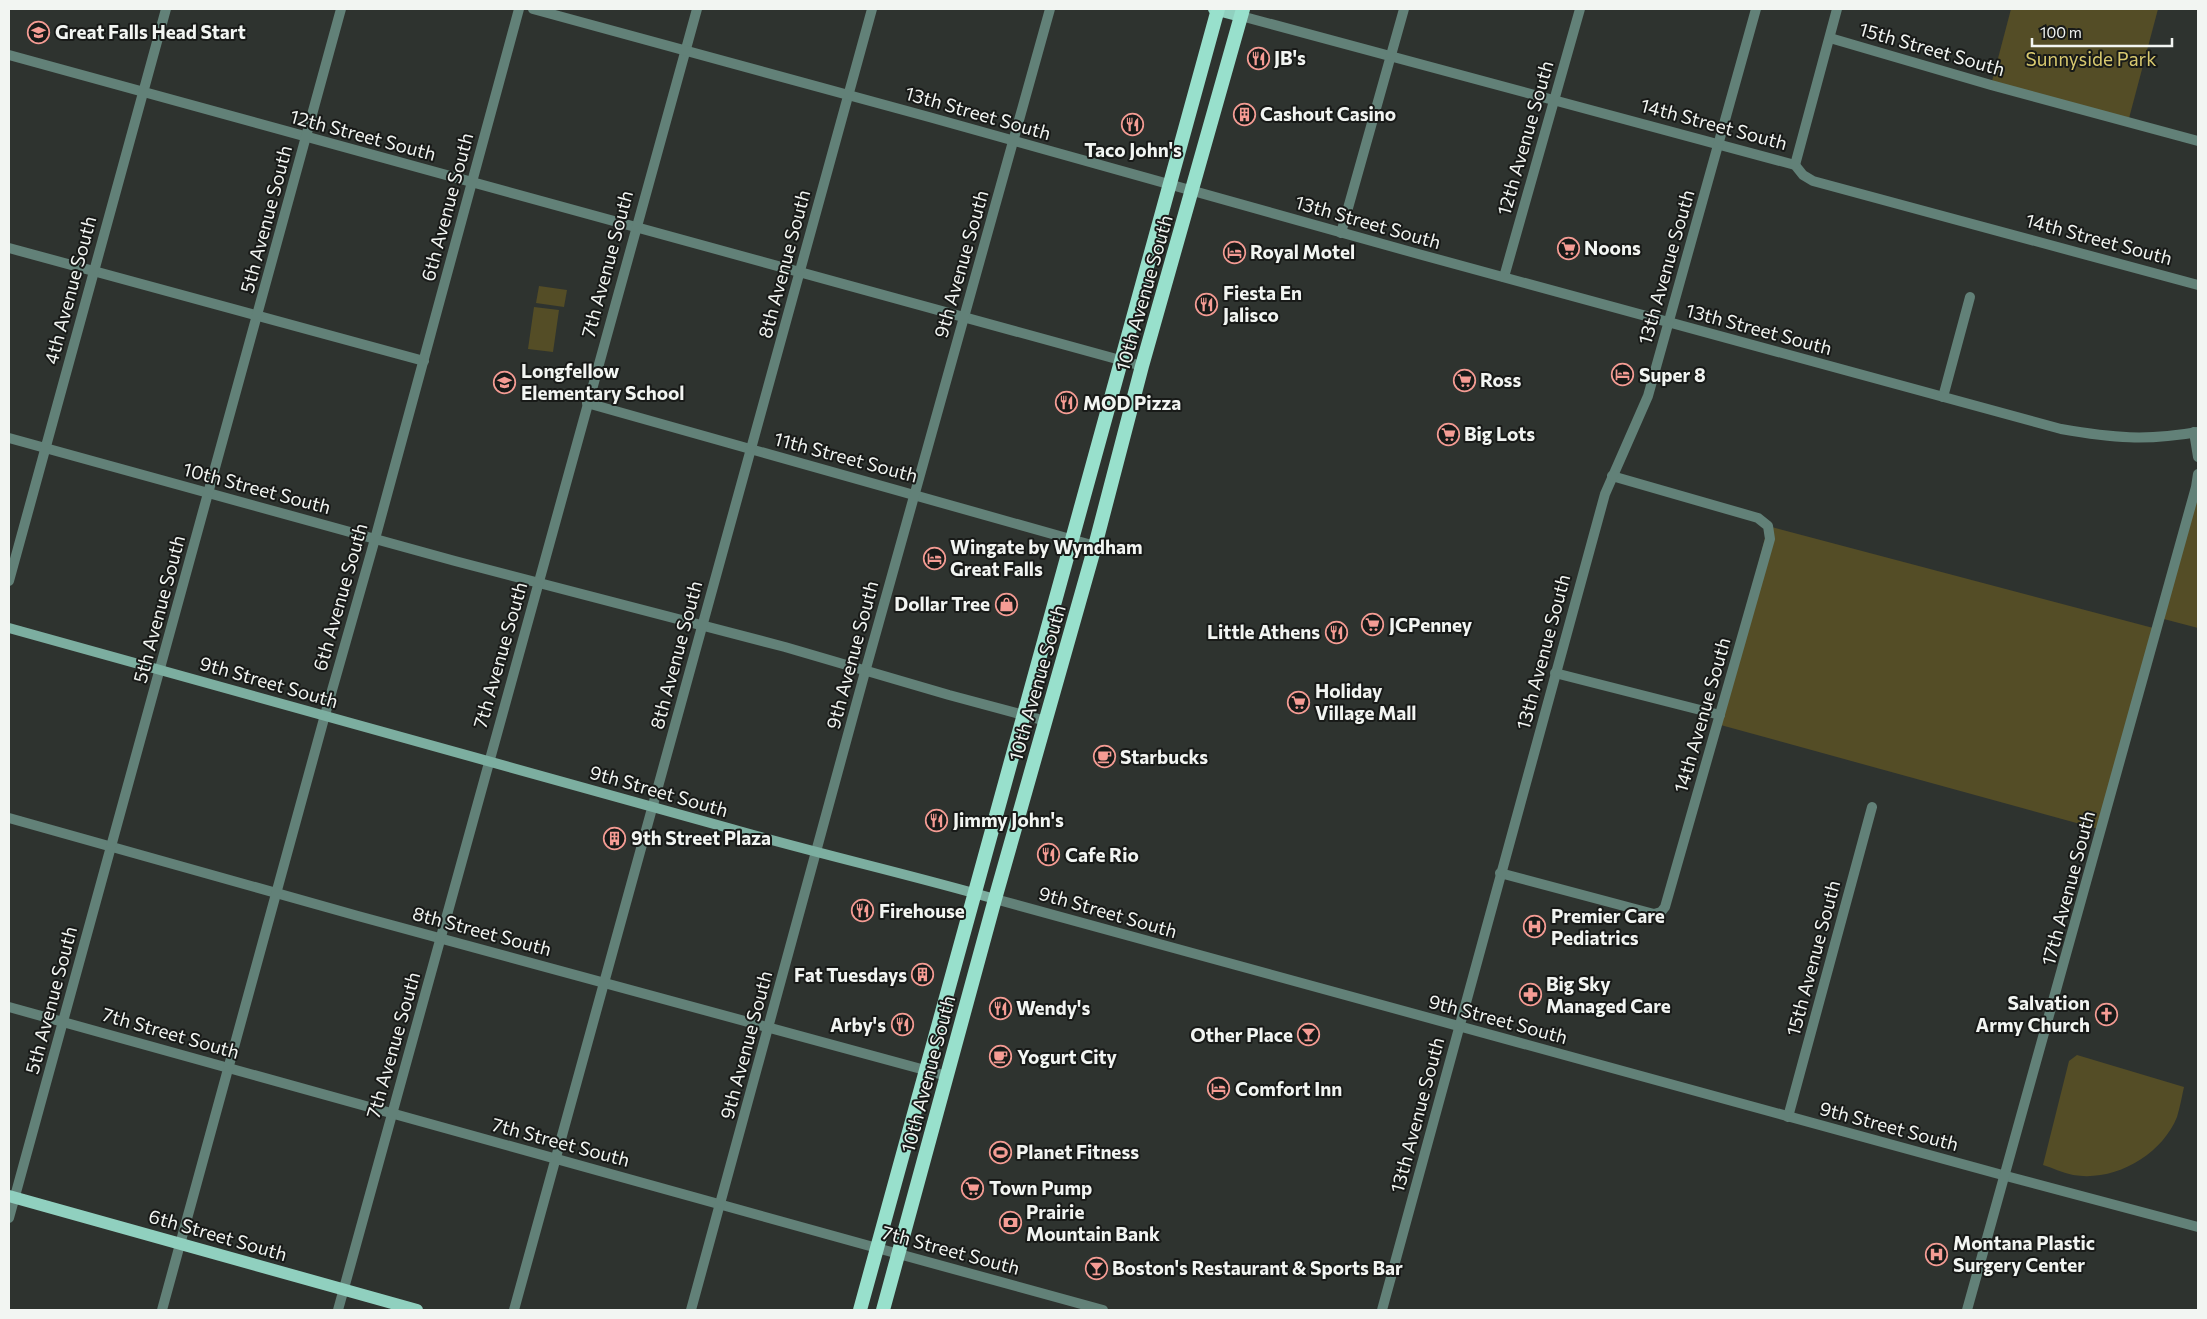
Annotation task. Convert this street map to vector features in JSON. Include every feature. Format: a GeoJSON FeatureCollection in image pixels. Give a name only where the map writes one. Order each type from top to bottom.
{"type":"FeatureCollection","features":[{"type":"Feature","properties":{"kind":"highway","name":"10th Avenue South"},"geometry":{"type":"LineString","coordinates":[[860,1310],[976,893],[1071,540],[1123,361],[1217,9]]}},
{"type":"Feature","properties":{"kind":"highway","name":"10th Avenue South"},"geometry":{"type":"LineString","coordinates":[[883,1310],[995,899],[1095,546],[1142,366],[1242,12]]}},
{"type":"Feature","properties":{"kind":"main road","name":"14th Street South"},"geometry":{"type":"LineString","coordinates":[[1217,9],[1242,12]]}},
{"type":"Feature","properties":{"kind":"main road","name":"9th Street South"},"geometry":{"type":"LineString","coordinates":[[9,628],[488,762],[995,899]]}},
{"type":"Feature","properties":{"kind":"main road","name":"6th Street South"},"geometry":{"type":"LineString","coordinates":[[12,1196],[417,1310]]}},
{"type":"Feature","properties":{"kind":"street","name":"4th Avenue South"},"geometry":{"type":"LineString","coordinates":[[9,582],[166,9]]}},
{"type":"Feature","properties":{"kind":"street","name":"5th Avenue South"},"geometry":{"type":"LineString","coordinates":[[9,1218],[12,1196],[161,669],[341,9]]}},
{"type":"Feature","properties":{"kind":"street","name":"6th Avenue South"},"geometry":{"type":"LineString","coordinates":[[162,1310],[181,1245],[227,1067],[375,539],[519,9]]}},
{"type":"Feature","properties":{"kind":"street","name":"13th Street South"},"geometry":{"type":"LineString","coordinates":[[533,9],[849,95],[1340,233],[2061,429],[2138,439],[2164,438],[2196,432]]}},
{"type":"Feature","properties":{"kind":"street","name":"7th Avenue South"},"geometry":{"type":"LineString","coordinates":[[338,1310],[442,938],[488,762],[696,9]]}},
{"type":"Feature","properties":{"kind":"street","name":"8th Avenue South"},"geometry":{"type":"LineString","coordinates":[[514,1310],[872,9]]}},
{"type":"Feature","properties":{"kind":"street","name":"9th Avenue South"},"geometry":{"type":"LineString","coordinates":[[691,1310],[865,672],[1050,9]]}},
{"type":"Feature","properties":{"kind":"street"},"geometry":{"type":"LineString","coordinates":[[1340,233],[1404,9]]}},
{"type":"Feature","properties":{"kind":"street","name":"12th Avenue South"},"geometry":{"type":"LineString","coordinates":[[1504,277],[1580,9]]}},
{"type":"Feature","properties":{"kind":"street","name":"13th Avenue South"},"geometry":{"type":"LineString","coordinates":[[1382,1310],[1605,494],[1648,396],[1756,9]]}},
{"type":"Feature","properties":{"kind":"street"},"geometry":{"type":"LineString","coordinates":[[1795,165],[1837,9]]}},
{"type":"Feature","properties":{"kind":"street","name":"14th Street South"},"geometry":{"type":"LineString","coordinates":[[1242,12],[1554,101],[1795,165],[1803,175],[1812,181],[2198,285]]}},
{"type":"Feature","properties":{"kind":"street","name":"15th Street South"},"geometry":{"type":"LineString","coordinates":[[1830,38],[1991,85],[2198,140]]}},
{"type":"Feature","properties":{"kind":"street","name":"12th Street South"},"geometry":{"type":"LineString","coordinates":[[9,55],[1142,366]]}},
{"type":"Feature","properties":{"kind":"street"},"geometry":{"type":"LineString","coordinates":[[9,248],[424,361]]}},
{"type":"Feature","properties":{"kind":"street"},"geometry":{"type":"LineString","coordinates":[[1943,398],[1970,297]]}},
{"type":"Feature","properties":{"kind":"street","name":"11th Street South"},"geometry":{"type":"LineString","coordinates":[[587,403],[1095,546]]}},
{"type":"Feature","properties":{"kind":"street"},"geometry":{"type":"LineString","coordinates":[[2196,432],[2198,457]]}},
{"type":"Feature","properties":{"kind":"street","name":"10th Street South"},"geometry":{"type":"LineString","coordinates":[[9,438],[538,583],[785,647],[865,672],[1046,721]]}},
{"type":"Feature","properties":{"kind":"street","name":"17th Avenue South"},"geometry":{"type":"LineString","coordinates":[[1967,1310],[2006,1176],[2194,496],[2198,474]]}},
{"type":"Feature","properties":{"kind":"street","name":"14th Avenue South"},"geometry":{"type":"LineString","coordinates":[[1500,873],[1654,914],[1661,912],[1665,908],[1770,539],[1768,526],[1758,518],[1612,476]]}},
{"type":"Feature","properties":{"kind":"street"},"geometry":{"type":"LineString","coordinates":[[1555,673],[1720,715]]}},
{"type":"Feature","properties":{"kind":"street","name":"15th Avenue South"},"geometry":{"type":"LineString","coordinates":[[1788,1117],[1872,807]]}},
{"type":"Feature","properties":{"kind":"street","name":"8th Street South"},"geometry":{"type":"LineString","coordinates":[[9,818],[947,1076]]}},
{"type":"Feature","properties":{"kind":"street","name":"9th Street South"},"geometry":{"type":"LineString","coordinates":[[995,899],[1788,1117],[2198,1227]]}},
{"type":"Feature","properties":{"kind":"street","name":"7th Street South"},"geometry":{"type":"LineString","coordinates":[[9,1007],[555,1160],[1103,1310]]}},
{"type":"Feature","properties":{"kind":"green space","name":"Sunnyside Park"},"geometry":{"type":"Polygon","coordinates":[[[2011,9],[2158,9],[2128,122],[1991,85],[2011,9]]]}},
{"type":"Feature","properties":{"kind":"green space"},"geometry":{"type":"Polygon","coordinates":[[[539,286],[567,290],[564,307],[536,303],[539,286]]]}},
{"type":"Feature","properties":{"kind":"green space"},"geometry":{"type":"Polygon","coordinates":[[[534,307],[559,310],[553,352],[528,349],[534,307]]]}},
{"type":"Feature","properties":{"kind":"green space"},"geometry":{"type":"Polygon","coordinates":[[[2198,474],[2198,628],[2160,618],[2198,474]]]}},
{"type":"Feature","properties":{"kind":"green space"},"geometry":{"type":"Polygon","coordinates":[[[1768,526],[2157,629],[2102,830],[1717,724],[1768,526]]]}},
{"type":"Feature","properties":{"kind":"green space"},"geometry":{"type":"Polygon","coordinates":[[[2077,1055],[2184,1087],[2177,1117],[2170,1131],[2160,1144],[2148,1154],[2120,1170],[2089,1176],[2073,1175],[2043,1165],[2069,1061],[2077,1055]]]}},
{"type":"Feature","properties":{"kind":"place","name":"Great Falls Head Start"},"geometry":{"type":"Point","coordinates":[39,32]}},
{"type":"Feature","properties":{"kind":"place","name":"JB's"},"geometry":{"type":"Point","coordinates":[1258,58]}},
{"type":"Feature","properties":{"kind":"place","name":"Cashout Casino"},"geometry":{"type":"Point","coordinates":[1244,114]}},
{"type":"Feature","properties":{"kind":"place","name":"Taco John's"},"geometry":{"type":"Point","coordinates":[1133,124]}},
{"type":"Feature","properties":{"kind":"place","name":"Noons"},"geometry":{"type":"Point","coordinates":[1568,248]}},
{"type":"Feature","properties":{"kind":"place","name":"Royal Motel"},"geometry":{"type":"Point","coordinates":[1234,252]}},
{"type":"Feature","properties":{"kind":"place","name":"Fiesta En Jalisco"},"geometry":{"type":"Point","coordinates":[1207,304]}},
{"type":"Feature","properties":{"kind":"place","name":"Super 8"},"geometry":{"type":"Point","coordinates":[1623,375]}},
{"type":"Feature","properties":{"kind":"place","name":"Ross"},"geometry":{"type":"Point","coordinates":[1464,380]}},
{"type":"Feature","properties":{"kind":"place","name":"Longfellow Elementary School"},"geometry":{"type":"Point","coordinates":[505,382]}},
{"type":"Feature","properties":{"kind":"place","name":"MOD Pizza"},"geometry":{"type":"Point","coordinates":[1067,403]}},
{"type":"Feature","properties":{"kind":"place","name":"Big Lots"},"geometry":{"type":"Point","coordinates":[1448,434]}},
{"type":"Feature","properties":{"kind":"place","name":"Wingate by Wyndham Great Falls"},"geometry":{"type":"Point","coordinates":[934,558]}},
{"type":"Feature","properties":{"kind":"place","name":"Dollar Tree"},"geometry":{"type":"Point","coordinates":[1006,604]}},
{"type":"Feature","properties":{"kind":"place","name":"JCPenney"},"geometry":{"type":"Point","coordinates":[1373,625]}},
{"type":"Feature","properties":{"kind":"place","name":"Little Athens"},"geometry":{"type":"Point","coordinates":[1336,632]}},
{"type":"Feature","properties":{"kind":"place","name":"Holiday Village Mall"},"geometry":{"type":"Point","coordinates":[1299,702]}},
{"type":"Feature","properties":{"kind":"place","name":"Starbucks"},"geometry":{"type":"Point","coordinates":[1104,757]}},
{"type":"Feature","properties":{"kind":"place","name":"Jimmy John's"},"geometry":{"type":"Point","coordinates":[937,820]}},
{"type":"Feature","properties":{"kind":"place","name":"9th Street Plaza"},"geometry":{"type":"Point","coordinates":[615,838]}},
{"type":"Feature","properties":{"kind":"place","name":"Cafe Rio"},"geometry":{"type":"Point","coordinates":[1049,855]}},
{"type":"Feature","properties":{"kind":"place","name":"Firehouse"},"geometry":{"type":"Point","coordinates":[863,911]}},
{"type":"Feature","properties":{"kind":"place","name":"Premier Care Pediatrics"},"geometry":{"type":"Point","coordinates":[1535,927]}},
{"type":"Feature","properties":{"kind":"place","name":"Fat Tuesdays"},"geometry":{"type":"Point","coordinates":[923,975]}},
{"type":"Feature","properties":{"kind":"place","name":"Big Sky Managed Care"},"geometry":{"type":"Point","coordinates":[1530,995]}},
{"type":"Feature","properties":{"kind":"place","name":"Wendy's"},"geometry":{"type":"Point","coordinates":[1000,1008]}},
{"type":"Feature","properties":{"kind":"place","name":"Salvation Army Church"},"geometry":{"type":"Point","coordinates":[2106,1014]}},
{"type":"Feature","properties":{"kind":"place","name":"Arby's"},"geometry":{"type":"Point","coordinates":[902,1025]}},
{"type":"Feature","properties":{"kind":"place","name":"Other Place"},"geometry":{"type":"Point","coordinates":[1309,1035]}},
{"type":"Feature","properties":{"kind":"place","name":"Yogurt City"},"geometry":{"type":"Point","coordinates":[1001,1057]}},
{"type":"Feature","properties":{"kind":"place","name":"Comfort Inn"},"geometry":{"type":"Point","coordinates":[1219,1089]}},
{"type":"Feature","properties":{"kind":"place","name":"Planet Fitness"},"geometry":{"type":"Point","coordinates":[1000,1152]}},
{"type":"Feature","properties":{"kind":"place","name":"Town Pump"},"geometry":{"type":"Point","coordinates":[973,1188]}},
{"type":"Feature","properties":{"kind":"place","name":"Prairie Mountain Bank"},"geometry":{"type":"Point","coordinates":[1010,1223]}},
{"type":"Feature","properties":{"kind":"place","name":"Montana Plastic Surgery Center"},"geometry":{"type":"Point","coordinates":[1937,1254]}},
{"type":"Feature","properties":{"kind":"place","name":"Boston's Restaurant & Sports Bar"},"geometry":{"type":"Point","coordinates":[1096,1268]}}]}
